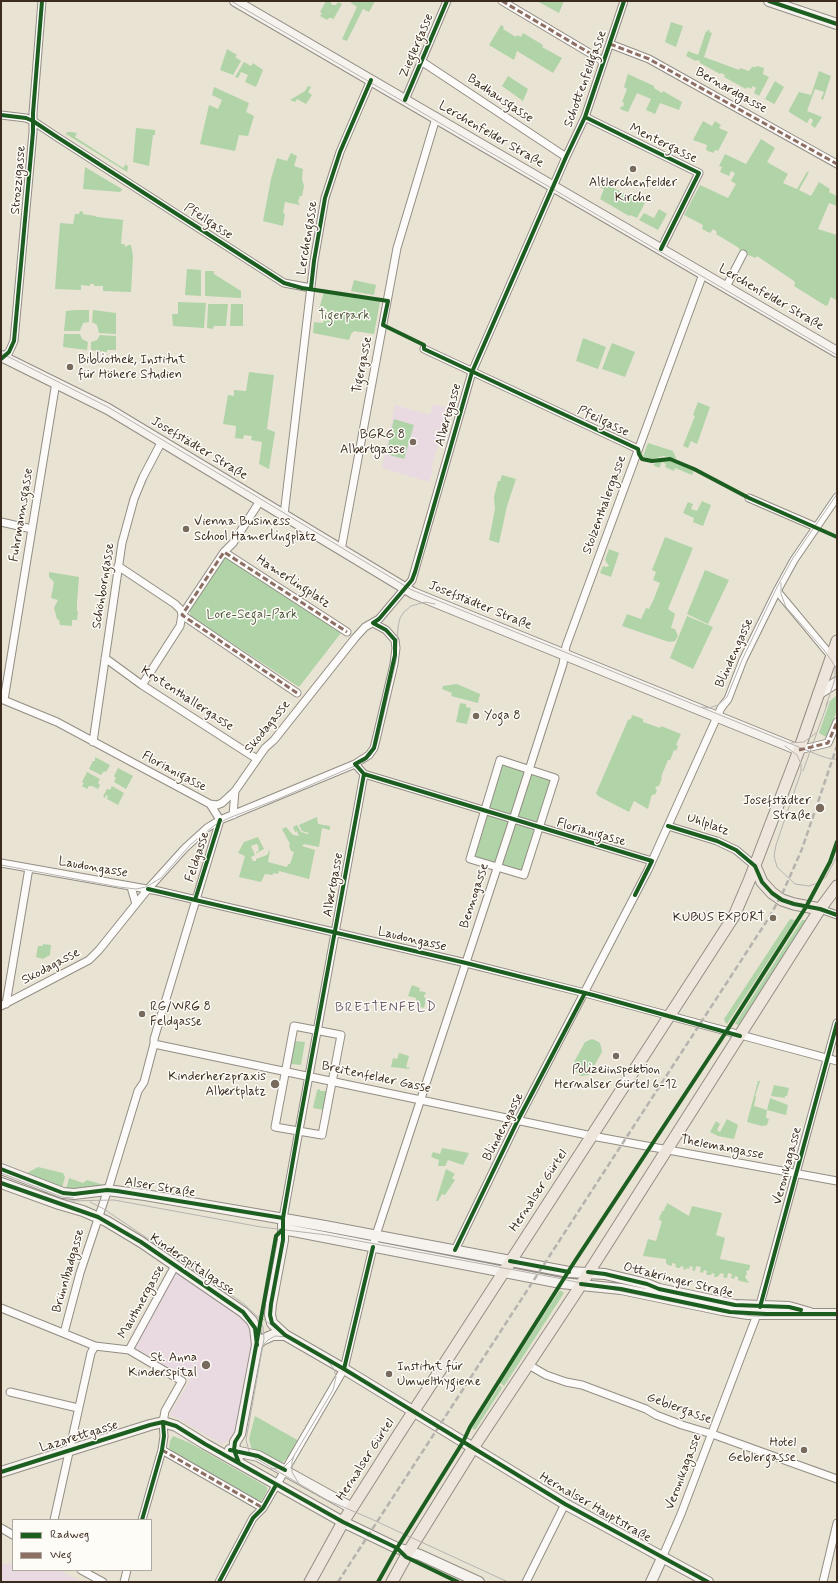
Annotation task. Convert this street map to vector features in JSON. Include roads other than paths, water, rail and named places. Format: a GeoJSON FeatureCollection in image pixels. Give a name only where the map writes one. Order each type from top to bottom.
{"type":"FeatureCollection","features":[{"type":"Feature","properties":{"kind":"main road","name":"Lerchenfelder Straße"},"geometry":{"type":"LineString","coordinates":[[235,1],[837,352]]}},
{"type":"Feature","properties":{"kind":"main road"},"geometry":{"type":"LineString","coordinates":[[769,1],[791,5],[837,24]]}},
{"type":"Feature","properties":{"kind":"main road","name":"Josefstädter Straße"},"geometry":{"type":"LineString","coordinates":[[2,357],[56,382],[108,409],[404,588],[799,750]]}},
{"type":"Feature","properties":{"kind":"main road"},"geometry":{"type":"LineString","coordinates":[[820,909],[782,900],[772,893],[762,882],[755,866],[799,750],[818,694],[834,660],[837,641]]}},
{"type":"Feature","properties":{"kind":"main road"},"geometry":{"type":"LineString","coordinates":[[818,694],[837,682]]}},
{"type":"Feature","properties":{"kind":"main road","name":"Hernalser Gürtel"},"geometry":{"type":"LineString","coordinates":[[479,1582],[409,1551],[397,1548],[343,1522],[734,916],[755,866]]}},
{"type":"Feature","properties":{"kind":"main road"},"geometry":{"type":"LineString","coordinates":[[392,1582],[409,1551],[527,1364],[581,1284],[820,909],[837,886]]}},
{"type":"Feature","properties":{"kind":"main road","name":"Alser Straße"},"geometry":{"type":"LineString","coordinates":[[1,1170],[63,1192],[74,1194],[107,1190],[145,1194],[376,1235],[510,1261]]}},
{"type":"Feature","properties":{"kind":"main road"},"geometry":{"type":"LineString","coordinates":[[1,1183],[98,1217]]}},
{"type":"Feature","properties":{"kind":"main road","name":"Kinderspitalgasse"},"geometry":{"type":"LineString","coordinates":[[98,1217],[141,1242],[243,1312],[256,1328],[257,1345],[240,1434],[235,1442],[234,1450]]}},
{"type":"Feature","properties":{"kind":"main road"},"geometry":{"type":"LineString","coordinates":[[283,1218],[282,1240],[271,1304],[270,1315],[272,1323],[285,1335],[474,1448]]}},
{"type":"Feature","properties":{"kind":"main road"},"geometry":{"type":"LineString","coordinates":[[283,1229],[561,1283],[581,1284]]}},
{"type":"Feature","properties":{"kind":"main road"},"geometry":{"type":"LineString","coordinates":[[510,1261],[569,1272],[588,1272]]}},
{"type":"Feature","properties":{"kind":"main road","name":"Ottakringer Straße"},"geometry":{"type":"LineString","coordinates":[[588,1272],[605,1274],[646,1284],[659,1289],[759,1310]]}},
{"type":"Feature","properties":{"kind":"main road","name":"Ottakringer Straße"},"geometry":{"type":"LineString","coordinates":[[581,1284],[621,1289],[722,1310],[759,1310],[837,1314]]}},
{"type":"Feature","properties":{"kind":"main road"},"geometry":{"type":"LineString","coordinates":[[257,1345],[262,1340],[273,1335],[285,1335]]}},
{"type":"Feature","properties":{"kind":"main road"},"geometry":{"type":"LineString","coordinates":[[163,1422],[176,1426],[276,1485],[343,1522],[310,1582]]}},
{"type":"Feature","properties":{"kind":"main road","name":"Lazarettgasse"},"geometry":{"type":"LineString","coordinates":[[1,1472],[163,1422]]}},
{"type":"Feature","properties":{"kind":"main road"},"geometry":{"type":"LineString","coordinates":[[205,1444],[258,1456],[352,1508]]}},
{"type":"Feature","properties":{"kind":"main road","name":"Hernalser Hauptstraße"},"geometry":{"type":"LineString","coordinates":[[474,1448],[565,1504],[708,1582]]}},
{"type":"Feature","properties":{"kind":"main road"},"geometry":{"type":"LineString","coordinates":[[234,1450],[239,1463]]}},
{"type":"Feature","properties":{"kind":"main road","name":"Veronikagasse"},"geometry":{"type":"LineString","coordinates":[[651,1582],[662,1558]]}},
{"type":"Feature","properties":{"kind":"street","name":"Strozzigasse"},"geometry":{"type":"LineString","coordinates":[[2,357],[9,352],[14,341],[42,1]]}},
{"type":"Feature","properties":{"kind":"street","name":"Zieglergasse"},"geometry":{"type":"LineString","coordinates":[[405,100],[447,1]]}},
{"type":"Feature","properties":{"kind":"street"},"geometry":{"type":"LineString","coordinates":[[502,1],[603,61]]}},
{"type":"Feature","properties":{"kind":"street","name":"Schottenfeldgasse"},"geometry":{"type":"LineString","coordinates":[[553,186],[585,117],[624,1]]}},
{"type":"Feature","properties":{"kind":"street","name":"Bernardgasse"},"geometry":{"type":"LineString","coordinates":[[610,44],[649,59],[837,164]]}},
{"type":"Feature","properties":{"kind":"street","name":"Badhausgasse"},"geometry":{"type":"LineString","coordinates":[[421,61],[566,157]]}},
{"type":"Feature","properties":{"kind":"street","name":"Lerchengasse"},"geometry":{"type":"LineString","coordinates":[[284,515],[314,261],[325,198],[340,152],[371,80]]}},
{"type":"Feature","properties":{"kind":"street"},"geometry":{"type":"LineString","coordinates":[[1,115],[26,118],[33,121]]}},
{"type":"Feature","properties":{"kind":"street","name":"Mentergasse"},"geometry":{"type":"LineString","coordinates":[[585,117],[699,173],[661,249]]}},
{"type":"Feature","properties":{"kind":"street","name":"Tigergasse"},"geometry":{"type":"LineString","coordinates":[[341,550],[397,248],[436,118]]}},
{"type":"Feature","properties":{"kind":"street","name":"Pfeilgasse"},"geometry":{"type":"LineString","coordinates":[[33,121],[57,138],[284,282],[311,288]]}},
{"type":"Feature","properties":{"kind":"street","name":"Albertgasse"},"geometry":{"type":"LineString","coordinates":[[376,621],[412,580],[472,372],[553,186]]}},
{"type":"Feature","properties":{"kind":"street"},"geometry":{"type":"LineString","coordinates":[[726,287],[743,254]]}},
{"type":"Feature","properties":{"kind":"street","name":"Stolzenthalergasse"},"geometry":{"type":"LineString","coordinates":[[564,654],[703,274]]}},
{"type":"Feature","properties":{"kind":"street","name":"Pfeilgasse"},"geometry":{"type":"LineString","coordinates":[[424,350],[638,449]]}},
{"type":"Feature","properties":{"kind":"street","name":"Fuhrmannsgasse"},"geometry":{"type":"LineString","coordinates":[[2,699],[56,382]]}},
{"type":"Feature","properties":{"kind":"street","name":"Schönborngasse"},"geometry":{"type":"LineString","coordinates":[[93,742],[122,543],[134,499],[162,442]]}},
{"type":"Feature","properties":{"kind":"street","name":"Blindengasse"},"geometry":{"type":"LineString","coordinates":[[668,826],[721,708],[728,699],[743,660],[777,591],[794,560],[837,497]]}},
{"type":"Feature","properties":{"kind":"street"},"geometry":{"type":"LineString","coordinates":[[749,498],[816,527]]}},
{"type":"Feature","properties":{"kind":"street"},"geometry":{"type":"LineString","coordinates":[[142,684],[180,626],[182,614],[224,552],[233,543],[260,501]]}},
{"type":"Feature","properties":{"kind":"street"},"geometry":{"type":"LineString","coordinates":[[1,522],[32,529]]}},
{"type":"Feature","properties":{"kind":"street","name":"Hamerlingplatz"},"geometry":{"type":"LineString","coordinates":[[224,552],[347,632]]}},
{"type":"Feature","properties":{"kind":"street"},"geometry":{"type":"LineString","coordinates":[[118,566],[175,604],[182,614],[298,693]]}},
{"type":"Feature","properties":{"kind":"street"},"geometry":{"type":"LineString","coordinates":[[777,591],[834,660]]}},
{"type":"Feature","properties":{"kind":"street"},"geometry":{"type":"LineString","coordinates":[[220,820],[274,799],[366,758],[374,745],[394,664],[396,648],[395,640],[376,621]]}},
{"type":"Feature","properties":{"kind":"street","name":"Skodagasse"},"geometry":{"type":"LineString","coordinates":[[210,804],[217,805],[222,803],[235,791],[265,748],[274,740],[355,638],[365,627],[376,621]]}},
{"type":"Feature","properties":{"kind":"street","name":"Bennogasse"},"geometry":{"type":"LineString","coordinates":[[376,1235],[562,667],[564,654]]}},
{"type":"Feature","properties":{"kind":"street","name":"Krotenthallergasse"},"geometry":{"type":"LineString","coordinates":[[105,658],[257,759]]}},
{"type":"Feature","properties":{"kind":"street","name":"Florianigasse"},"geometry":{"type":"LineString","coordinates":[[2,699],[57,722],[210,804],[220,820]]}},
{"type":"Feature","properties":{"kind":"street"},"geometry":{"type":"LineString","coordinates":[[799,750],[828,743],[837,722]]}},
{"type":"Feature","properties":{"kind":"street"},"geometry":{"type":"LineString","coordinates":[[500,760],[556,778],[524,875],[470,859],[484,812],[500,760]]}},
{"type":"Feature","properties":{"kind":"street"},"geometry":{"type":"LineString","coordinates":[[355,764],[364,774]]}},
{"type":"Feature","properties":{"kind":"street","name":"Albertgasse"},"geometry":{"type":"LineString","coordinates":[[283,1218],[364,774]]}},
{"type":"Feature","properties":{"kind":"street","name":"Florianigasse"},"geometry":{"type":"LineString","coordinates":[[364,774],[484,812],[652,862]]}},
{"type":"Feature","properties":{"kind":"street","name":"Skodagasse"},"geometry":{"type":"LineString","coordinates":[[233,815],[235,791]]}},
{"type":"Feature","properties":{"kind":"street","name":"Skodagasse"},"geometry":{"type":"LineString","coordinates":[[4,1005],[89,960],[100,950],[148,889],[193,840],[203,831],[220,820]]}},
{"type":"Feature","properties":{"kind":"street","name":"Feldgasse"},"geometry":{"type":"LineString","coordinates":[[107,1190],[138,1091],[144,1082],[154,1039],[220,820]]}},
{"type":"Feature","properties":{"kind":"street","name":"Uhlplatz"},"geometry":{"type":"LineString","coordinates":[[635,895],[668,826],[717,841],[736,850],[755,866]]}},
{"type":"Feature","properties":{"kind":"street","name":"Laudongasse"},"geometry":{"type":"LineString","coordinates":[[1,863],[148,889],[466,963],[669,1015]]}},
{"type":"Feature","properties":{"kind":"street"},"geometry":{"type":"LineString","coordinates":[[4,1005],[29,868]]}},
{"type":"Feature","properties":{"kind":"street"},"geometry":{"type":"LineString","coordinates":[[131,887],[136,904]]}},
{"type":"Feature","properties":{"kind":"street","name":"Blindengasse"},"geometry":{"type":"LineString","coordinates":[[455,1250],[518,1120],[635,895]]}},
{"type":"Feature","properties":{"kind":"street"},"geometry":{"type":"LineString","coordinates":[[820,909],[837,915]]}},
{"type":"Feature","properties":{"kind":"street"},"geometry":{"type":"LineString","coordinates":[[669,1015],[740,1036],[837,1061]]}},
{"type":"Feature","properties":{"kind":"street","name":"Veronikagasse"},"geometry":{"type":"LineString","coordinates":[[662,1558],[681,1514],[759,1310],[837,1023]]}},
{"type":"Feature","properties":{"kind":"street"},"geometry":{"type":"LineString","coordinates":[[294,1026],[317,1030],[341,1035],[322,1135],[275,1127],[294,1026]]}},
{"type":"Feature","properties":{"kind":"street","name":"Breitenfelder Gasse"},"geometry":{"type":"LineString","coordinates":[[154,1044],[592,1136]]}},
{"type":"Feature","properties":{"kind":"street"},"geometry":{"type":"LineString","coordinates":[[592,1136],[667,1149]]}},
{"type":"Feature","properties":{"kind":"street","name":"Thelemangasse"},"geometry":{"type":"LineString","coordinates":[[667,1149],[837,1181]]}},
{"type":"Feature","properties":{"kind":"street","name":"Alser Straße"},"geometry":{"type":"LineString","coordinates":[[98,1217],[107,1190]]}},
{"type":"Feature","properties":{"kind":"street","name":"Brünnlbadgasse"},"geometry":{"type":"LineString","coordinates":[[64,1333],[80,1273],[98,1217]]}},
{"type":"Feature","properties":{"kind":"street"},"geometry":{"type":"LineString","coordinates":[[219,1582],[254,1518],[263,1508],[344,1369],[376,1235]]}},
{"type":"Feature","properties":{"kind":"street","name":"Mauthnergasse"},"geometry":{"type":"LineString","coordinates":[[129,1350],[176,1266]]}},
{"type":"Feature","properties":{"kind":"street"},"geometry":{"type":"LineString","coordinates":[[1,1308],[95,1346],[129,1350],[182,1381],[165,1411],[162,1450],[142,1519]]}},
{"type":"Feature","properties":{"kind":"street"},"geometry":{"type":"LineString","coordinates":[[54,1519],[73,1438],[78,1408],[91,1353],[95,1346]]}},
{"type":"Feature","properties":{"kind":"street","name":"Geblergasse"},"geometry":{"type":"LineString","coordinates":[[527,1364],[546,1375],[582,1386],[646,1409],[656,1415],[682,1425],[712,1434],[837,1479]]}},
{"type":"Feature","properties":{"kind":"street"},"geometry":{"type":"LineString","coordinates":[[10,1392],[78,1408]]}},
{"type":"Feature","properties":{"kind":"street"},"geometry":{"type":"LineString","coordinates":[[162,1450],[263,1508]]}},
{"type":"Feature","properties":{"kind":"street"},"geometry":{"type":"LineString","coordinates":[[526,1582],[565,1504]]}},
{"type":"Feature","properties":{"kind":"street"},"geometry":{"type":"LineString","coordinates":[[823,1582],[837,1522]]}},
{"type":"Feature","properties":{"kind":"street"},"geometry":{"type":"LineString","coordinates":[[1,1528],[12,1534]]}},
{"type":"Feature","properties":{"kind":"street"},"geometry":{"type":"LineString","coordinates":[[83,1571],[103,1582]]}},
{"type":"Feature","properties":{"kind":"street"},"geometry":{"type":"LineString","coordinates":[[124,1582],[127,1571]]}},
{"type":"Feature","properties":{"kind":"tram line"},"geometry":{"type":"LineString","coordinates":[[231,1],[837,355]]}},
{"type":"Feature","properties":{"kind":"tram line"},"geometry":{"type":"LineString","coordinates":[[1,353],[108,407],[412,590],[821,756],[837,759]]}},
{"type":"Feature","properties":{"kind":"tram line"},"geometry":{"type":"LineString","coordinates":[[702,707],[709,708],[718,705],[727,697],[742,660],[777,587],[793,558],[837,494]]}},
{"type":"Feature","properties":{"kind":"tram line"},"geometry":{"type":"LineString","coordinates":[[781,583],[781,594],[786,607],[824,650],[835,666],[835,679],[826,706]]}},
{"type":"Feature","properties":{"kind":"tram line"},"geometry":{"type":"LineString","coordinates":[[1,865],[119,887],[136,889],[146,887],[161,878],[191,844],[215,825],[364,762],[371,755],[377,743],[396,661],[400,618],[411,606],[425,602],[435,604]]}},
{"type":"Feature","properties":{"kind":"tram line"},"geometry":{"type":"LineString","coordinates":[[803,771],[828,702]]}},
{"type":"Feature","properties":{"kind":"tram line"},"geometry":{"type":"LineString","coordinates":[[791,743],[804,742],[816,733]]}},
{"type":"Feature","properties":{"kind":"tram line"},"geometry":{"type":"LineString","coordinates":[[785,746],[797,755],[801,764],[801,772],[776,845],[774,856],[777,867],[795,884],[809,886],[818,883],[826,877],[837,856]]}},
{"type":"Feature","properties":{"kind":"tram line"},"geometry":{"type":"LineString","coordinates":[[1,1173],[62,1197],[73,1198]]}},
{"type":"Feature","properties":{"kind":"tram line"},"geometry":{"type":"LineString","coordinates":[[67,1201],[114,1200],[261,1227],[327,1235],[552,1277],[722,1312],[753,1316],[837,1316]]}},
{"type":"Feature","properties":{"kind":"tram line"},"geometry":{"type":"LineString","coordinates":[[90,1202],[104,1209],[243,1303],[259,1318],[263,1327],[264,1339],[246,1440],[249,1451],[255,1458],[327,1500],[508,1582]]}},
{"type":"Feature","properties":{"kind":"tram line"},"geometry":{"type":"LineString","coordinates":[[259,1316],[278,1330],[327,1360],[334,1369],[336,1377],[333,1390],[292,1459],[284,1467],[270,1469]]}},
{"type":"Feature","properties":{"kind":"tram line"},"geometry":{"type":"LineString","coordinates":[[262,1346],[275,1336],[288,1337]]}},
{"type":"Feature","properties":{"kind":"tram line"},"geometry":{"type":"LineString","coordinates":[[294,1456],[292,1462],[292,1472],[299,1484]]}},
{"type":"Feature","properties":{"kind":"railway"},"geometry":{"type":"LineString","coordinates":[[338,1582],[770,916],[783,892],[802,849],[837,746]]}},
{"type":"Feature","properties":{"kind":"place","name":"Altlerchenfelder Kirche"},"geometry":{"type":"Point","coordinates":[633,169]}},
{"type":"Feature","properties":{"kind":"place","name":"Bibliothek, Institut für Höhere Studien"},"geometry":{"type":"Point","coordinates":[70,367]}},
{"type":"Feature","properties":{"kind":"place","name":"BGRG 8 Albertgasse"},"geometry":{"type":"Point","coordinates":[413,442]}},
{"type":"Feature","properties":{"kind":"place","name":"Vienna Business School Hamerlingplatz"},"geometry":{"type":"Point","coordinates":[186,529]}},
{"type":"Feature","properties":{"kind":"place","name":"Yoga 8"},"geometry":{"type":"Point","coordinates":[476,716]}},
{"type":"Feature","properties":{"kind":"place","name":"Josefstädter Straße"},"geometry":{"type":"Point","coordinates":[820,808]}},
{"type":"Feature","properties":{"kind":"place","name":"KUBUS EXPORT"},"geometry":{"type":"Point","coordinates":[773,918]}},
{"type":"Feature","properties":{"kind":"place","name":"RG/WRG 8 Feldgasse"},"geometry":{"type":"Point","coordinates":[142,1014]}},
{"type":"Feature","properties":{"kind":"place","name":"Polizeiinspektion Hernalser Gürtel 6-12"},"geometry":{"type":"Point","coordinates":[616,1056]}},
{"type":"Feature","properties":{"kind":"place","name":"Kinderherzpraxis Albertplatz"},"geometry":{"type":"Point","coordinates":[275,1084]}},
{"type":"Feature","properties":{"kind":"place","name":"St. Anna Kinderspital"},"geometry":{"type":"Point","coordinates":[206,1365]}},
{"type":"Feature","properties":{"kind":"place","name":"Institut für Umwelthygiene"},"geometry":{"type":"Point","coordinates":[389,1374]}},
{"type":"Feature","properties":{"kind":"place","name":"Hotel Geblergasse"},"geometry":{"type":"Point","coordinates":[804,1450]}},
{"type":"Feature","properties":{"kind":"district","name":"BREITENFELD"},"geometry":{"type":"Point","coordinates":[386,1008]}},
{"type":"Feature","properties":{"kind":"park label","name":"Tigerpark"},"geometry":{"type":"Point","coordinates":[344,316]}},
{"type":"Feature","properties":{"kind":"park label","name":"Lore-Segal-Park"},"geometry":{"type":"Point","coordinates":[252,615]}}]}
